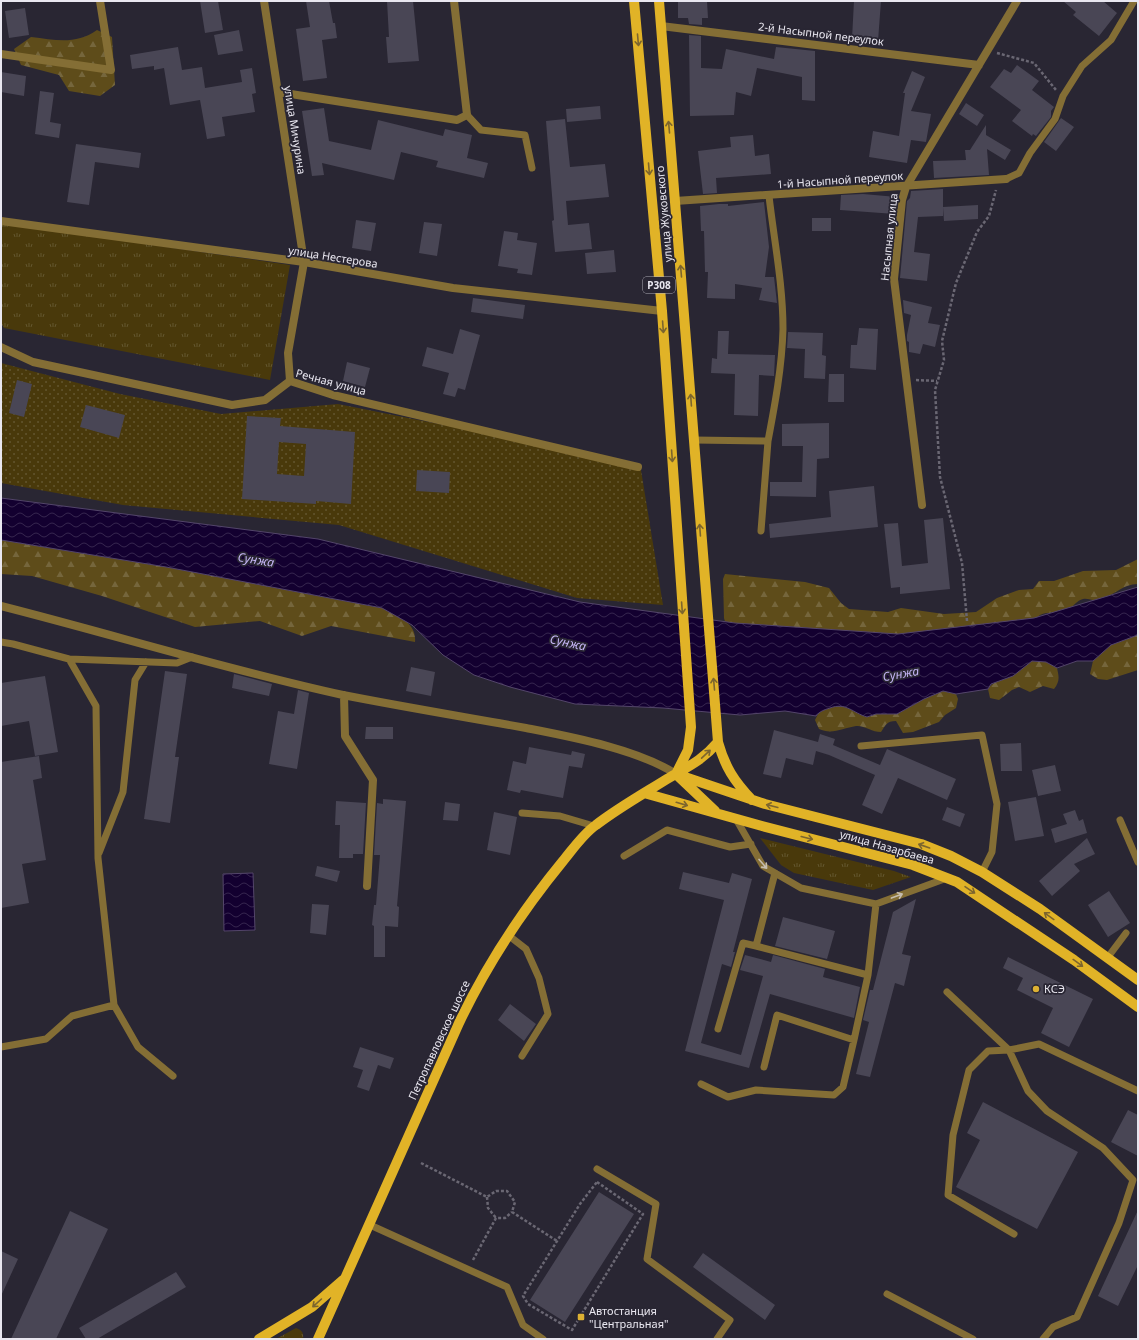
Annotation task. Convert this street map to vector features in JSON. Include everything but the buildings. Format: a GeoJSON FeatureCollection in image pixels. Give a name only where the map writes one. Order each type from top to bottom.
{"type":"FeatureCollection","features":[{"type":"Feature","properties":{"kind":"main road","name":"P308"},"geometry":{"type":"LineString","coordinates":[[634,1],[662,311],[691,727],[688,750],[676,774]]}},
{"type":"Feature","properties":{"kind":"main road","name":"улица Жуковского"},"geometry":{"type":"LineString","coordinates":[[659,1],[703,569],[718,742],[724,762],[731,776],[752,800]]}},
{"type":"Feature","properties":{"kind":"main road","name":"Петропавловское шоссе"},"geometry":{"type":"LineString","coordinates":[[259,1339],[312,1307],[346,1277],[459,1023],[482,977],[508,935],[549,879],[594,826],[644,793],[676,774],[688,769],[700,760],[718,742]]}},
{"type":"Feature","properties":{"kind":"main road","name":"улица Назарбаева"},"geometry":{"type":"LineString","coordinates":[[676,774],[752,800],[921,844],[951,856],[982,872],[1040,909],[1138,980]]}},
{"type":"Feature","properties":{"kind":"main road"},"geometry":{"type":"LineString","coordinates":[[676,774],[718,814]]}},
{"type":"Feature","properties":{"kind":"main road","name":"улица Назарбаева"},"geometry":{"type":"LineString","coordinates":[[644,793],[736,819],[914,865],[957,882],[1074,960],[1138,1008]]}},
{"type":"Feature","properties":{"kind":"main road"},"geometry":{"type":"LineString","coordinates":[[319,1338],[346,1277]]}},
{"type":"Feature","properties":{"kind":"street"},"geometry":{"type":"LineString","coordinates":[[1,54],[111,70],[100,1]]}},
{"type":"Feature","properties":{"kind":"street","name":"улица Мичурина"},"geometry":{"type":"LineString","coordinates":[[264,1],[304,262],[288,353],[290,381]]}},
{"type":"Feature","properties":{"kind":"street"},"geometry":{"type":"LineString","coordinates":[[278,92],[457,120],[467,114],[454,1]]}},
{"type":"Feature","properties":{"kind":"street","name":"Насыпная улица"},"geometry":{"type":"LineString","coordinates":[[922,505],[894,279],[902,200],[906,187],[1017,1]]}},
{"type":"Feature","properties":{"kind":"street","name":"2-й Насыпной переулок"},"geometry":{"type":"LineString","coordinates":[[661,26],[978,65]]}},
{"type":"Feature","properties":{"kind":"street","name":"1-й Насыпной переулок"},"geometry":{"type":"LineString","coordinates":[[675,201],[1002,180]]}},
{"type":"Feature","properties":{"kind":"street","name":"улица Нестерова"},"geometry":{"type":"LineString","coordinates":[[1,221],[304,262],[453,288],[662,311]]}},
{"type":"Feature","properties":{"kind":"street","name":"Речная улица"},"geometry":{"type":"LineString","coordinates":[[1,347],[33,362],[232,406],[265,400],[290,381],[333,395],[638,467]]}},
{"type":"Feature","properties":{"kind":"street"},"geometry":{"type":"LineString","coordinates":[[1,606],[192,657],[344,695],[578,738],[645,758],[676,774]]}},
{"type":"Feature","properties":{"kind":"street"},"geometry":{"type":"LineString","coordinates":[[344,695],[345,736],[373,780],[367,886]]}},
{"type":"Feature","properties":{"kind":"lane"},"geometry":{"type":"LineString","coordinates":[[1002,180],[1019,173],[1030,153],[1055,119],[1062,101],[1082,66],[1111,40],[1134,1]]}},
{"type":"Feature","properties":{"kind":"lane"},"geometry":{"type":"LineString","coordinates":[[467,114],[481,130],[525,135],[532,168]]}},
{"type":"Feature","properties":{"kind":"lane"},"geometry":{"type":"LineString","coordinates":[[761,531],[768,441],[780,380],[783,329],[781,284],[769,196]]}},
{"type":"Feature","properties":{"kind":"lane"},"geometry":{"type":"LineString","coordinates":[[694,440],[768,441]]}},
{"type":"Feature","properties":{"kind":"lane"},"geometry":{"type":"LineString","coordinates":[[1,642],[69,659],[176,663],[192,657]]}},
{"type":"Feature","properties":{"kind":"lane"},"geometry":{"type":"LineString","coordinates":[[69,659],[96,706],[98,858],[114,1005],[138,1047],[173,1076]]}},
{"type":"Feature","properties":{"kind":"lane"},"geometry":{"type":"LineString","coordinates":[[98,858],[123,792],[135,680],[146,662]]}},
{"type":"Feature","properties":{"kind":"lane"},"geometry":{"type":"LineString","coordinates":[[861,746],[982,735],[997,804],[992,852],[982,872]]}},
{"type":"Feature","properties":{"kind":"lane"},"geometry":{"type":"LineString","coordinates":[[522,813],[560,816],[594,826]]}},
{"type":"Feature","properties":{"kind":"lane"},"geometry":{"type":"LineString","coordinates":[[736,819],[763,866],[801,888],[876,904],[947,878]]}},
{"type":"Feature","properties":{"kind":"lane"},"geometry":{"type":"LineString","coordinates":[[1120,820],[1138,862]]}},
{"type":"Feature","properties":{"kind":"lane"},"geometry":{"type":"LineString","coordinates":[[624,856],[667,830],[730,847],[751,844]]}},
{"type":"Feature","properties":{"kind":"lane"},"geometry":{"type":"LineString","coordinates":[[756,946],[775,873]]}},
{"type":"Feature","properties":{"kind":"lane"},"geometry":{"type":"LineString","coordinates":[[701,1084],[728,1098],[756,1090],[834,1095],[843,1088],[868,975],[876,904]]}},
{"type":"Feature","properties":{"kind":"lane"},"geometry":{"type":"LineString","coordinates":[[1108,958],[1126,933]]}},
{"type":"Feature","properties":{"kind":"lane"},"geometry":{"type":"LineString","coordinates":[[508,935],[526,949],[540,978],[548,1014],[522,1056]]}},
{"type":"Feature","properties":{"kind":"lane"},"geometry":{"type":"LineString","coordinates":[[718,1029],[743,943],[868,975]]}},
{"type":"Feature","properties":{"kind":"lane"},"geometry":{"type":"LineString","coordinates":[[947,992],[1009,1050],[1028,1091],[1047,1111],[1103,1148],[1133,1180],[1119,1223],[1078,1317],[1053,1327],[1043,1339]]}},
{"type":"Feature","properties":{"kind":"lane"},"geometry":{"type":"LineString","coordinates":[[1,1047],[46,1039],[72,1016],[114,1005]]}},
{"type":"Feature","properties":{"kind":"lane"},"geometry":{"type":"LineString","coordinates":[[764,1067],[777,1015],[854,1040]]}},
{"type":"Feature","properties":{"kind":"lane"},"geometry":{"type":"LineString","coordinates":[[1014,1234],[948,1195],[953,1135],[970,1070],[988,1051],[1009,1050],[1039,1044],[1138,1091]]}},
{"type":"Feature","properties":{"kind":"lane"},"geometry":{"type":"LineString","coordinates":[[597,1169],[656,1204],[647,1259],[730,1320],[717,1339]]}},
{"type":"Feature","properties":{"kind":"lane"},"geometry":{"type":"LineString","coordinates":[[370,1226],[507,1287],[523,1325],[543,1339]]}},
{"type":"Feature","properties":{"kind":"lane"},"geometry":{"type":"LineString","coordinates":[[887,1294],[973,1339]]}},
{"type":"Feature","properties":{"kind":"path"},"geometry":{"type":"LineString","coordinates":[[987,51],[1034,63],[1051,83],[1062,101]]}},
{"type":"Feature","properties":{"kind":"path"},"geometry":{"type":"LineString","coordinates":[[967,621],[962,563],[940,477],[935,390],[944,360],[942,341],[956,283],[977,232],[989,216],[1002,180]]}},
{"type":"Feature","properties":{"kind":"path"},"geometry":{"type":"LineString","coordinates":[[906,379],[937,381]]}},
{"type":"Feature","properties":{"kind":"path"},"geometry":{"type":"LineString","coordinates":[[421,1164],[488,1197]]}},
{"type":"Feature","properties":{"kind":"path"},"geometry":{"type":"LineString","coordinates":[[597,1182],[643,1214],[572,1330],[528,1304],[523,1296],[557,1241],[580,1204],[597,1182]]}},
{"type":"Feature","properties":{"kind":"path"},"geometry":{"type":"LineString","coordinates":[[488,1197],[496,1191],[508,1191],[514,1202],[512,1212],[505,1218],[496,1218]]}},
{"type":"Feature","properties":{"kind":"path"},"geometry":{"type":"LineString","coordinates":[[488,1197],[488,1208],[496,1218]]}},
{"type":"Feature","properties":{"kind":"path"},"geometry":{"type":"LineString","coordinates":[[512,1212],[557,1241]]}},
{"type":"Feature","properties":{"kind":"path"},"geometry":{"type":"LineString","coordinates":[[468,1269],[496,1218]]}},
{"type":"Feature","properties":{"kind":"green space"},"geometry":{"type":"Polygon","coordinates":[[[97,30],[112,37],[115,85],[100,96],[69,91],[59,75],[21,65],[14,49],[31,37],[73,40],[89,35],[97,30]]]}},
{"type":"Feature","properties":{"kind":"green space"},"geometry":{"type":"Polygon","coordinates":[[[1,223],[290,265],[270,380],[4,328],[1,323],[1,223]]]}},
{"type":"Feature","properties":{"kind":"green space"},"geometry":{"type":"Polygon","coordinates":[[[1,363],[120,394],[221,414],[338,404],[640,464],[663,605],[577,598],[339,525],[123,505],[1,483],[1,363]]]}},
{"type":"Feature","properties":{"kind":"green space"},"geometry":{"type":"Polygon","coordinates":[[[1,540],[166,567],[382,608],[405,620],[413,629],[415,642],[331,626],[302,636],[260,621],[195,627],[102,596],[32,576],[1,574],[1,540]]]}},
{"type":"Feature","properties":{"kind":"green space"},"geometry":{"type":"Polygon","coordinates":[[[1138,559],[1138,584],[1122,588],[1103,598],[1096,600],[1081,600],[1068,610],[1043,614],[1031,623],[928,641],[726,625],[724,618],[723,579],[725,574],[805,582],[829,588],[841,603],[849,609],[888,612],[901,608],[944,614],[976,612],[997,598],[1019,590],[1033,589],[1039,581],[1054,581],[1083,571],[1116,570],[1138,559]]]}},
{"type":"Feature","properties":{"kind":"green space"},"geometry":{"type":"Polygon","coordinates":[[[1138,635],[1138,670],[1107,680],[1098,679],[1090,674],[1093,661],[1111,645],[1138,635]]]}},
{"type":"Feature","properties":{"kind":"green space"},"geometry":{"type":"Polygon","coordinates":[[[1032,661],[1046,662],[1057,668],[1058,679],[1054,689],[1043,686],[1030,692],[1019,687],[1012,690],[999,700],[990,698],[988,689],[990,686],[996,682],[1015,675],[1032,661]]]}},
{"type":"Feature","properties":{"kind":"green space"},"geometry":{"type":"Polygon","coordinates":[[[943,691],[956,694],[958,699],[956,708],[945,715],[939,722],[913,732],[903,733],[896,721],[885,725],[881,732],[859,726],[824,731],[819,729],[815,720],[819,712],[835,706],[845,707],[867,717],[876,714],[897,714],[924,699],[943,691]]]}},
{"type":"Feature","properties":{"kind":"green space"},"geometry":{"type":"Polygon","coordinates":[[[760,838],[894,871],[911,877],[873,890],[794,873],[781,865],[760,838]]]}},
{"type":"Feature","properties":{"kind":"green space"},"geometry":{"type":"Polygon","coordinates":[[[296,1328],[302,1332],[303,1339],[276,1339],[296,1328]]]}},
{"type":"Feature","properties":{"kind":"water","name":"Сунжа"},"geometry":{"type":"Polygon","coordinates":[[[1,498],[318,539],[580,602],[735,623],[898,634],[1034,618],[1138,587],[1138,635],[1111,645],[1093,661],[1077,661],[1057,668],[1046,662],[1032,661],[1013,676],[991,684],[988,689],[956,694],[943,691],[924,699],[897,714],[876,714],[867,717],[841,706],[824,710],[816,716],[785,711],[740,715],[663,708],[575,704],[510,687],[474,675],[443,655],[412,625],[382,608],[166,567],[1,540],[1,498]]]}},
{"type":"Feature","properties":{"kind":"water"},"geometry":{"type":"Polygon","coordinates":[[[253,873],[255,930],[224,931],[223,874],[253,873]]]}},
{"type":"Feature","properties":{"kind":"place","name":"КСЭ"},"geometry":{"type":"Point","coordinates":[1036,989]}},
{"type":"Feature","properties":{"kind":"place","name":"Автостанция \"Центральная\""},"geometry":{"type":"Point","coordinates":[581,1317]}}]}
